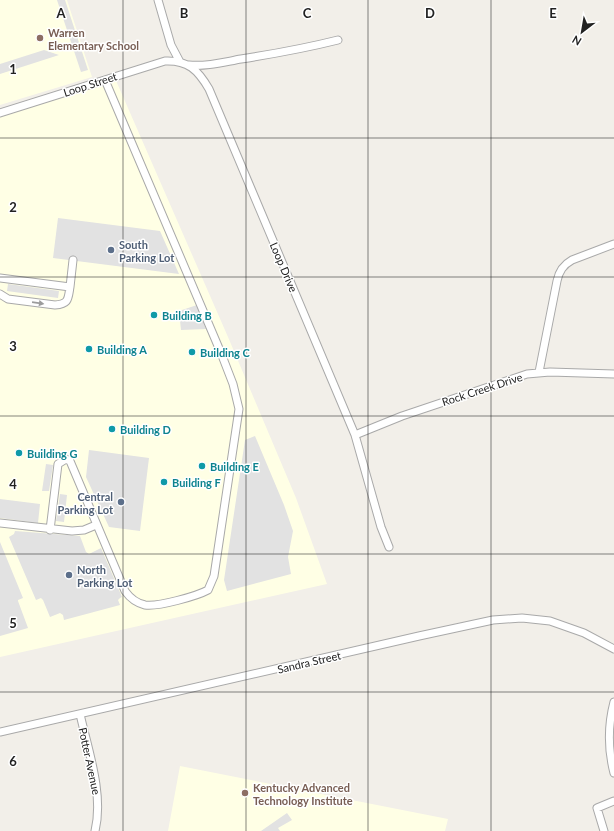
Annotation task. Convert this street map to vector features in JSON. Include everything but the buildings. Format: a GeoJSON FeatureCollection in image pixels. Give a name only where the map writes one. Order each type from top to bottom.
{"type":"FeatureCollection","features":[{"type":"Feature","properties":{"kind":"street"},"geometry":{"type":"LineString","coordinates":[[158,0],[172,45],[180,62]]}},
{"type":"Feature","properties":{"kind":"street"},"geometry":{"type":"LineString","coordinates":[[188,65],[201,66],[215,64],[314,46],[338,40]]}},
{"type":"Feature","properties":{"kind":"street","name":"Loop Street"},"geometry":{"type":"LineString","coordinates":[[0,113],[165,61],[180,62]]}},
{"type":"Feature","properties":{"kind":"street","name":"Loop Drive"},"geometry":{"type":"LineString","coordinates":[[180,62],[188,65],[200,74],[209,89],[355,435],[381,527],[389,547]]}},
{"type":"Feature","properties":{"kind":"street"},"geometry":{"type":"LineString","coordinates":[[50,530],[58,464],[66,459],[70,461],[96,525],[125,591],[130,598],[144,605],[154,605],[192,596],[208,590],[214,576],[239,409],[233,384],[221,354],[105,80]]}},
{"type":"Feature","properties":{"kind":"street"},"geometry":{"type":"LineString","coordinates":[[539,372],[556,281],[562,269],[566,263],[572,260],[614,244]]}},
{"type":"Feature","properties":{"kind":"street"},"geometry":{"type":"LineString","coordinates":[[0,294],[8,299],[62,305],[66,303],[68,298],[73,260]]}},
{"type":"Feature","properties":{"kind":"street"},"geometry":{"type":"LineString","coordinates":[[0,278],[70,287]]}},
{"type":"Feature","properties":{"kind":"street","name":"Rock Creek Drive"},"geometry":{"type":"LineString","coordinates":[[355,435],[436,404],[514,378],[539,372],[614,374]]}},
{"type":"Feature","properties":{"kind":"street"},"geometry":{"type":"LineString","coordinates":[[0,523],[50,530],[76,531],[84,530],[96,525]]}},
{"type":"Feature","properties":{"kind":"street","name":"Sandra Street"},"geometry":{"type":"LineString","coordinates":[[0,732],[419,636],[477,623],[508,618],[536,619],[562,625],[594,638],[614,649]]}},
{"type":"Feature","properties":{"kind":"street"},"geometry":{"type":"LineString","coordinates":[[614,702],[609,740],[614,773]]}},
{"type":"Feature","properties":{"kind":"street","name":"Potter Avenue"},"geometry":{"type":"LineString","coordinates":[[80,714],[98,790],[98,815],[96,831]]}},
{"type":"Feature","properties":{"kind":"street"},"geometry":{"type":"LineString","coordinates":[[604,831],[597,808],[614,801]]}},
{"type":"Feature","properties":{"kind":"shaded area","name":"Warren Elementary School"},"geometry":{"type":"Polygon","coordinates":[[[0,0],[67,0],[92,77],[0,105],[0,0]]]}},
{"type":"Feature","properties":{"kind":"shaded area"},"geometry":{"type":"Polygon","coordinates":[[[57,0],[65,0],[88,70],[81,72],[57,0]]]}},
{"type":"Feature","properties":{"kind":"shaded area"},"geometry":{"type":"Polygon","coordinates":[[[44,50],[59,55],[0,74],[0,64],[44,50]]]}},
{"type":"Feature","properties":{"kind":"shaded area"},"geometry":{"type":"Polygon","coordinates":[[[114,76],[228,337],[296,498],[327,584],[0,657],[0,113],[114,76]]]}},
{"type":"Feature","properties":{"kind":"shaded area","name":"South Parking Lot"},"geometry":{"type":"Polygon","coordinates":[[[58,218],[160,231],[179,274],[53,258],[58,218]]]}},
{"type":"Feature","properties":{"kind":"shaded area"},"geometry":{"type":"Polygon","coordinates":[[[8,284],[59,291],[58,298],[7,291],[8,284]]]}},
{"type":"Feature","properties":{"kind":"shaded area"},"geometry":{"type":"Polygon","coordinates":[[[197,305],[206,329],[181,330],[179,311],[197,305]]]}},
{"type":"Feature","properties":{"kind":"shaded area"},"geometry":{"type":"Polygon","coordinates":[[[255,436],[284,505],[293,531],[288,557],[291,574],[227,591],[224,580],[245,440],[255,436]]]}},
{"type":"Feature","properties":{"kind":"shaded area","name":"Central Parking Lot"},"geometry":{"type":"Polygon","coordinates":[[[89,450],[149,458],[140,531],[109,527],[86,477],[89,450]]]}},
{"type":"Feature","properties":{"kind":"shaded area"},"geometry":{"type":"Polygon","coordinates":[[[46,464],[53,465],[49,491],[42,491],[46,464]]]}},
{"type":"Feature","properties":{"kind":"shaded area"},"geometry":{"type":"Polygon","coordinates":[[[60,494],[67,495],[64,522],[56,521],[60,494]]]}},
{"type":"Feature","properties":{"kind":"shaded area"},"geometry":{"type":"Polygon","coordinates":[[[0,499],[40,504],[38,523],[0,518],[0,499]]]}},
{"type":"Feature","properties":{"kind":"shaded area","name":"North Parking Lot"},"geometry":{"type":"Polygon","coordinates":[[[15,531],[80,536],[86,552],[89,554],[101,548],[122,597],[118,600],[120,605],[64,620],[63,615],[60,613],[50,617],[43,600],[41,598],[36,600],[9,537],[14,534],[15,531]]]}},
{"type":"Feature","properties":{"kind":"shaded area"},"geometry":{"type":"Polygon","coordinates":[[[0,542],[23,598],[18,601],[28,628],[0,636],[0,542]]]}},
{"type":"Feature","properties":{"kind":"shaded area","name":"Kentucky Advanced Technology Institute"},"geometry":{"type":"Polygon","coordinates":[[[180,766],[448,819],[445,831],[168,831],[180,766]]]}},
{"type":"Feature","properties":{"kind":"shaded area"},"geometry":{"type":"Polygon","coordinates":[[[287,813],[292,820],[278,828],[280,831],[261,831],[287,813]]]}},
{"type":"Feature","properties":{"kind":"place","name":"Warren Elementary School"},"geometry":{"type":"Point","coordinates":[40,38]}},
{"type":"Feature","properties":{"kind":"place","name":"South Parking Lot"},"geometry":{"type":"Point","coordinates":[111,250]}},
{"type":"Feature","properties":{"kind":"place","name":"Building B"},"geometry":{"type":"Point","coordinates":[154,315]}},
{"type":"Feature","properties":{"kind":"place","name":"Building A"},"geometry":{"type":"Point","coordinates":[89,349]}},
{"type":"Feature","properties":{"kind":"place","name":"Building C"},"geometry":{"type":"Point","coordinates":[192,352]}},
{"type":"Feature","properties":{"kind":"place","name":"Building D"},"geometry":{"type":"Point","coordinates":[112,429]}},
{"type":"Feature","properties":{"kind":"place","name":"Building G"},"geometry":{"type":"Point","coordinates":[19,453]}},
{"type":"Feature","properties":{"kind":"place","name":"Building E"},"geometry":{"type":"Point","coordinates":[202,466]}},
{"type":"Feature","properties":{"kind":"place","name":"Building F"},"geometry":{"type":"Point","coordinates":[164,482]}},
{"type":"Feature","properties":{"kind":"place","name":"Central Parking Lot"},"geometry":{"type":"Point","coordinates":[121,502]}},
{"type":"Feature","properties":{"kind":"place","name":"North Parking Lot"},"geometry":{"type":"Point","coordinates":[69,575]}},
{"type":"Feature","properties":{"kind":"place","name":"Kentucky Advanced Technology Institute"},"geometry":{"type":"Point","coordinates":[245,793]}}]}
